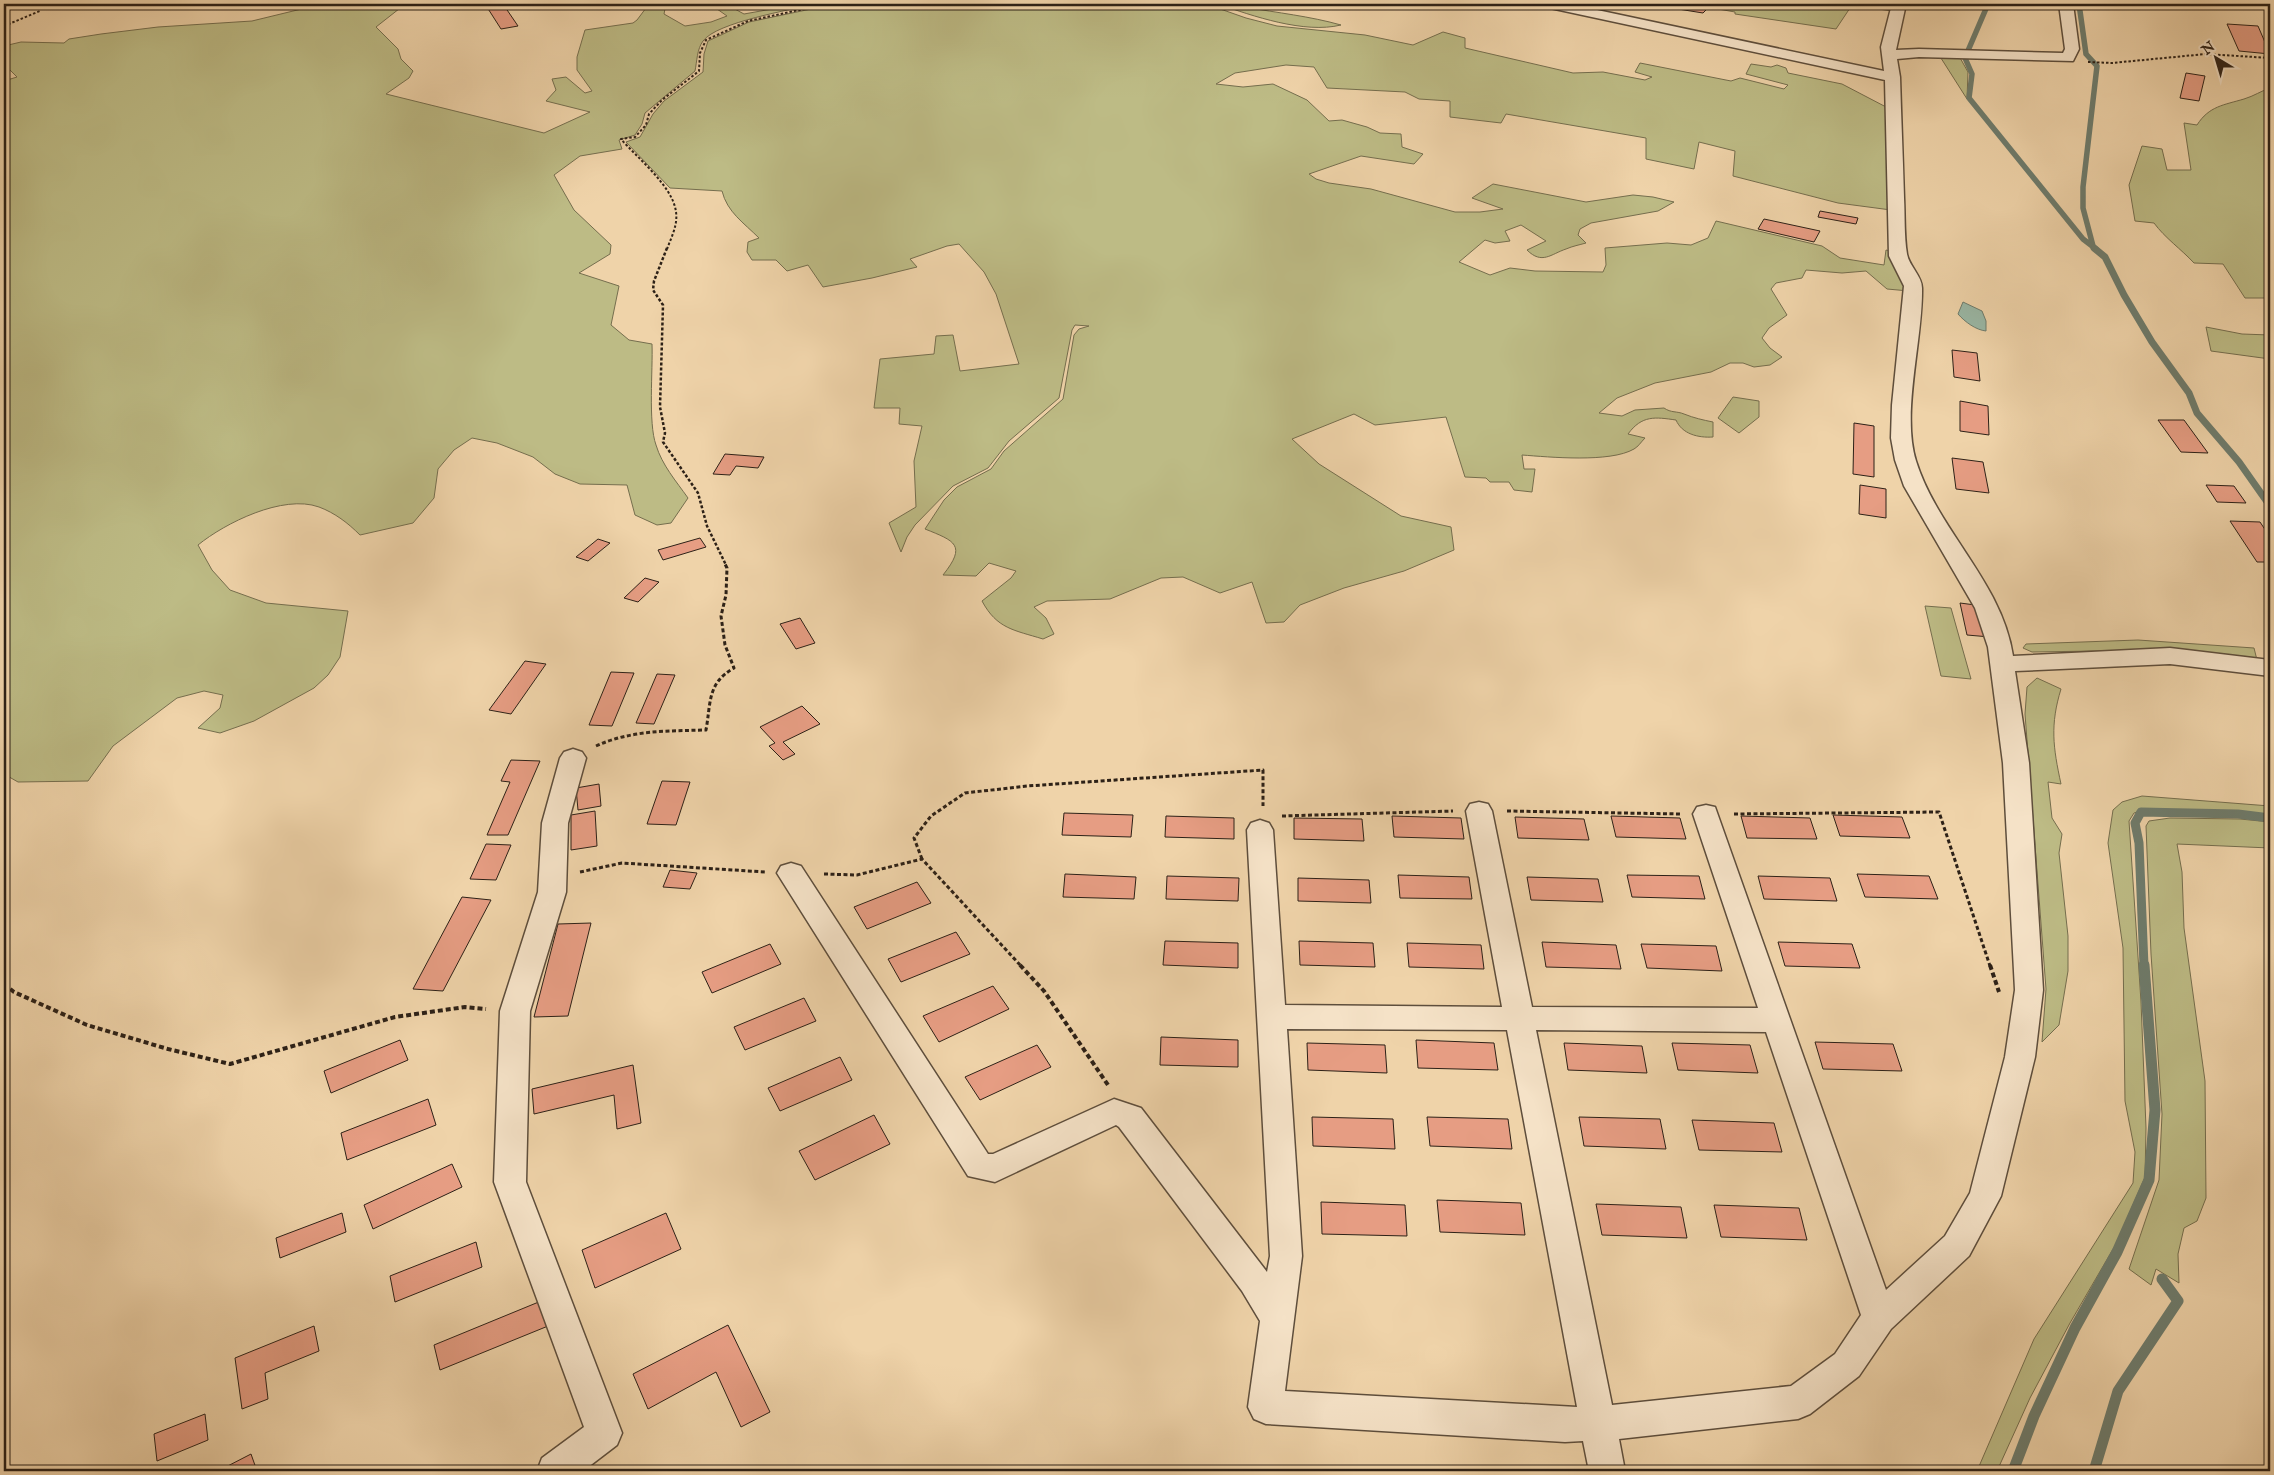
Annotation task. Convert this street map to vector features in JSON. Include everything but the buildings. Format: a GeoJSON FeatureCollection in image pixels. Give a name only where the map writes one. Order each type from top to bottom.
{"type":"FeatureCollection","features":[{"type":"Feature","properties":{"kind":"street"},"geometry":{"type":"LineString","coordinates":[[1550,4],[1891,66],[1919,53],[2068,58],[2072,49],[2066,4]]}},
{"type":"Feature","properties":{"kind":"street"},"geometry":{"type":"LineString","coordinates":[[1260,830],[1286,1256],[1266,1407],[1565,1425],[1798,1402],[1847,1365],[1879,1318],[1957,1246],[1985,1196],[2020,1056],[2029,990],[2016,763],[2000,647],[1988,608],[1958,556],[1931,516],[1915,486],[1901,438],[1902,406],[1913,286],[1898,256],[1891,66],[1888,47],[1899,4]]}},
{"type":"Feature","properties":{"kind":"street"},"geometry":{"type":"LineString","coordinates":[[2002,664],[2170,656],[2270,668]]}},
{"type":"Feature","properties":{"kind":"street"},"geometry":{"type":"LineString","coordinates":[[555,1471],[604,1433],[510,1182],[515,1011],[552,892],[555,822],[573,758]]}},
{"type":"Feature","properties":{"kind":"street"},"geometry":{"type":"LineString","coordinates":[[1478,811],[1607,1471]]}},
{"type":"Feature","properties":{"kind":"street"},"geometry":{"type":"LineString","coordinates":[[1706,814],[1879,1318]]}},
{"type":"Feature","properties":{"kind":"street"},"geometry":{"type":"LineString","coordinates":[[792,873],[979,1166],[995,1168],[1114,1112],[1130,1117],[1254,1280],[1278,1320]]}},
{"type":"Feature","properties":{"kind":"street"},"geometry":{"type":"LineString","coordinates":[[1272,1017],[1777,1020]]}},
{"type":"Feature","properties":{"kind":"path"},"geometry":{"type":"LineString","coordinates":[[4,26],[40,11],[38,4]]}},
{"type":"Feature","properties":{"kind":"path"},"geometry":{"type":"LineString","coordinates":[[573,758],[619,736],[652,732],[706,730],[714,684],[723,674],[734,668],[725,645],[721,616],[726,595],[727,568],[707,526],[698,494],[663,442],[665,433],[660,407],[660,344],[663,305],[653,290],[654,281],[677,219],[666,188],[631,153],[621,139],[635,137],[646,125],[649,114],[662,100],[699,71],[700,53],[706,40],[748,20],[827,4]]}},
{"type":"Feature","properties":{"kind":"path"},"geometry":{"type":"LineString","coordinates":[[2068,58],[2112,64],[2206,54],[2270,58]]}},
{"type":"Feature","properties":{"kind":"path"},"geometry":{"type":"LineString","coordinates":[[552,892],[573,874],[622,862],[792,873],[857,875],[922,859],[1044,991],[1130,1117]]}},
{"type":"Feature","properties":{"kind":"path"},"geometry":{"type":"LineString","coordinates":[[4,984],[14,992],[87,1025],[168,1049],[230,1064],[395,1017],[465,1007],[515,1011]]}},
{"type":"Feature","properties":{"kind":"shaded area"},"geometry":{"type":"Polygon","coordinates":[[[322,4],[404,5],[376,27],[398,49],[401,59],[413,71],[409,78],[386,94],[544,133],[590,112],[546,101],[556,90],[552,79],[566,77],[585,93],[592,91],[577,70],[577,57],[585,30],[633,23],[649,4],[666,4],[664,14],[685,26],[711,22],[727,16],[710,4],[733,4],[733,8],[744,14],[800,4],[815,4],[738,23],[711,34],[703,41],[695,71],[645,113],[642,124],[635,135],[619,140],[622,149],[580,156],[554,175],[574,210],[611,245],[610,254],[579,273],[619,286],[611,325],[629,340],[652,344],[651,410],[656,445],[670,473],[688,498],[671,523],[657,525],[635,515],[627,485],[580,484],[555,474],[533,457],[497,443],[472,438],[454,450],[438,469],[434,498],[413,523],[360,535],[351,526],[330,512],[305,504],[289,504],[255,513],[223,528],[198,545],[212,570],[230,590],[266,603],[348,611],[340,657],[328,675],[314,688],[254,721],[220,733],[198,728],[220,708],[223,695],[204,691],[177,698],[113,746],[88,781],[18,782],[4,774],[4,81],[17,77],[4,64],[4,46],[21,42],[64,43],[69,39],[158,27],[252,21],[322,4]]]}},
{"type":"Feature","properties":{"kind":"shaded area"},"geometry":{"type":"Polygon","coordinates":[[[835,4],[1206,4],[1246,18],[1277,26],[1365,35],[1413,45],[1443,32],[1465,38],[1465,48],[1573,73],[1603,72],[1645,80],[1652,77],[1635,72],[1640,63],[1731,81],[1740,78],[1784,89],[1788,85],[1746,74],[1751,64],[1771,67],[1777,65],[1786,68],[1788,73],[1842,84],[1888,108],[1891,210],[1838,203],[1733,176],[1735,151],[1699,142],[1694,169],[1646,159],[1646,138],[1506,114],[1501,123],[1450,117],[1450,101],[1419,99],[1405,92],[1327,88],[1314,67],[1286,65],[1235,73],[1216,84],[1243,87],[1273,84],[1307,100],[1329,121],[1342,120],[1380,133],[1401,134],[1402,147],[1423,154],[1414,164],[1361,156],[1309,174],[1316,179],[1329,183],[1371,189],[1455,212],[1480,212],[1503,209],[1472,198],[1493,184],[1586,202],[1633,195],[1674,202],[1658,211],[1591,223],[1580,229],[1578,235],[1586,243],[1542,258],[1527,250],[1546,241],[1521,225],[1505,231],[1510,241],[1495,243],[1485,240],[1459,262],[1490,275],[1510,268],[1535,271],[1603,272],[1606,265],[1605,248],[1667,243],[1691,245],[1708,238],[1716,221],[1822,246],[1840,258],[1884,265],[1886,250],[1894,252],[1909,291],[1887,289],[1866,271],[1842,273],[1806,270],[1802,278],[1776,283],[1771,289],[1787,315],[1769,328],[1762,338],[1770,348],[1782,357],[1770,365],[1754,367],[1743,363],[1730,363],[1711,372],[1655,383],[1617,398],[1599,413],[1622,416],[1635,410],[1664,408],[1669,411],[1713,422],[1713,437],[1702,437],[1686,432],[1676,420],[1655,418],[1644,420],[1633,428],[1628,434],[1645,438],[1635,448],[1623,453],[1595,458],[1522,455],[1524,469],[1535,469],[1532,492],[1514,490],[1509,482],[1490,482],[1486,478],[1465,477],[1446,417],[1375,425],[1354,414],[1292,439],[1319,464],[1401,516],[1451,527],[1454,550],[1404,571],[1344,588],[1300,605],[1284,622],[1266,623],[1252,582],[1220,593],[1183,577],[1161,578],[1110,599],[1047,601],[1034,607],[1046,618],[1054,634],[1043,639],[1000,623],[982,601],[1011,578],[1016,571],[989,563],[976,576],[943,575],[955,557],[956,550],[950,541],[925,529],[944,500],[957,487],[991,469],[1004,451],[1063,399],[1074,335],[1079,329],[1089,326],[1075,325],[1072,330],[1059,398],[1009,441],[988,468],[953,486],[915,525],[907,537],[901,552],[889,523],[916,507],[914,461],[922,426],[899,424],[900,408],[874,408],[880,359],[934,354],[936,336],[953,335],[960,371],[1019,364],[996,294],[984,272],[959,244],[947,246],[910,259],[917,267],[823,287],[808,265],[787,271],[776,260],[752,260],[747,252],[748,242],[759,238],[732,211],[722,191],[670,188],[626,142],[640,137],[653,114],[664,101],[703,72],[704,54],[708,41],[749,22],[835,4]]]}},
{"type":"Feature","properties":{"kind":"shaded area"},"geometry":{"type":"Polygon","coordinates":[[[1218,4],[1245,4],[1245,7],[1341,25],[1311,27],[1295,25],[1263,18],[1218,4]]]}},
{"type":"Feature","properties":{"kind":"shaded area"},"geometry":{"type":"Polygon","coordinates":[[[1690,4],[1894,4],[1892,11],[1852,5],[1836,29],[1735,14],[1735,12],[1690,4]]]}},
{"type":"Feature","properties":{"kind":"shaded area"},"geometry":{"type":"Polygon","coordinates":[[[1939,55],[1959,56],[1968,72],[1967,99],[1939,55]]]}},
{"type":"Feature","properties":{"kind":"shaded area"},"geometry":{"type":"Polygon","coordinates":[[[2270,88],[2270,298],[2245,298],[2223,264],[2194,263],[2154,223],[2135,221],[2129,185],[2142,146],[2162,149],[2167,170],[2191,170],[2184,123],[2197,125],[2212,110],[2248,98],[2270,88]]]}},
{"type":"Feature","properties":{"kind":"shaded area"},"geometry":{"type":"Polygon","coordinates":[[[1963,302],[1982,311],[1986,321],[1986,331],[1971,325],[1958,314],[1963,302]]]}},
{"type":"Feature","properties":{"kind":"shaded area"},"geometry":{"type":"Polygon","coordinates":[[[2206,327],[2242,334],[2270,335],[2270,359],[2211,351],[2206,327]]]}},
{"type":"Feature","properties":{"kind":"shaded area"},"geometry":{"type":"Polygon","coordinates":[[[1733,397],[1759,401],[1759,417],[1739,433],[1718,418],[1733,397]]]}},
{"type":"Feature","properties":{"kind":"shaded area"},"geometry":{"type":"Polygon","coordinates":[[[1925,606],[1951,608],[1971,679],[1941,676],[1925,606]]]}},
{"type":"Feature","properties":{"kind":"shaded area"},"geometry":{"type":"Polygon","coordinates":[[[2138,640],[2254,648],[2257,660],[2159,650],[2032,652],[2023,648],[2026,644],[2138,640]]]}},
{"type":"Feature","properties":{"kind":"shaded area"},"geometry":{"type":"Polygon","coordinates":[[[2037,678],[2061,689],[2055,714],[2054,736],[2061,784],[2048,782],[2052,818],[2062,834],[2059,853],[2068,936],[2068,971],[2059,1025],[2042,1042],[2046,989],[2025,714],[2027,687],[2037,678]]]}},
{"type":"Feature","properties":{"kind":"shaded area"},"geometry":{"type":"Polygon","coordinates":[[[2142,796],[2270,806],[2270,814],[2144,810],[2134,813],[2129,821],[2141,1002],[2146,1128],[2145,1177],[2116,1244],[2070,1323],[2030,1398],[1997,1471],[1977,1471],[2034,1339],[2133,1183],[2135,1152],[2125,1101],[2123,948],[2108,843],[2113,810],[2122,802],[2142,796]]]}},
{"type":"Feature","properties":{"kind":"shaded area"},"geometry":{"type":"Polygon","coordinates":[[[2170,818],[2240,819],[2270,822],[2270,848],[2177,844],[2182,872],[2184,928],[2205,1081],[2206,1198],[2197,1221],[2184,1228],[2178,1254],[2179,1283],[2156,1269],[2151,1285],[2129,1269],[2159,1180],[2162,1114],[2151,954],[2146,826],[2149,821],[2170,818]]]}},
{"type":"Feature","properties":{"kind":"waterway"},"geometry":{"type":"LineString","coordinates":[[1967,53],[1988,4]]}},
{"type":"Feature","properties":{"kind":"waterway"},"geometry":{"type":"LineString","coordinates":[[2079,4],[2086,54],[2097,66],[2083,187],[2083,208],[2093,246]]}},
{"type":"Feature","properties":{"kind":"waterway"},"geometry":{"type":"LineString","coordinates":[[1965,58],[1972,74],[1969,98],[2083,239],[2096,249]]}},
{"type":"Feature","properties":{"kind":"waterway"},"geometry":{"type":"LineString","coordinates":[[2094,248],[2105,257],[2124,295],[2152,342],[2189,393],[2197,413],[2239,462],[2270,506]]}},
{"type":"Feature","properties":{"kind":"waterway"},"geometry":{"type":"LineString","coordinates":[[2144,966],[2139,843],[2135,823],[2141,812],[2238,814],[2270,818]]}},
{"type":"Feature","properties":{"kind":"waterway"},"geometry":{"type":"LineString","coordinates":[[2013,1471],[2034,1416],[2075,1328],[2117,1252],[2149,1180],[2155,1110],[2144,965]]}},
{"type":"Feature","properties":{"kind":"waterway"},"geometry":{"type":"LineString","coordinates":[[2094,1471],[2118,1391],[2178,1301],[2162,1279]]}}]}
